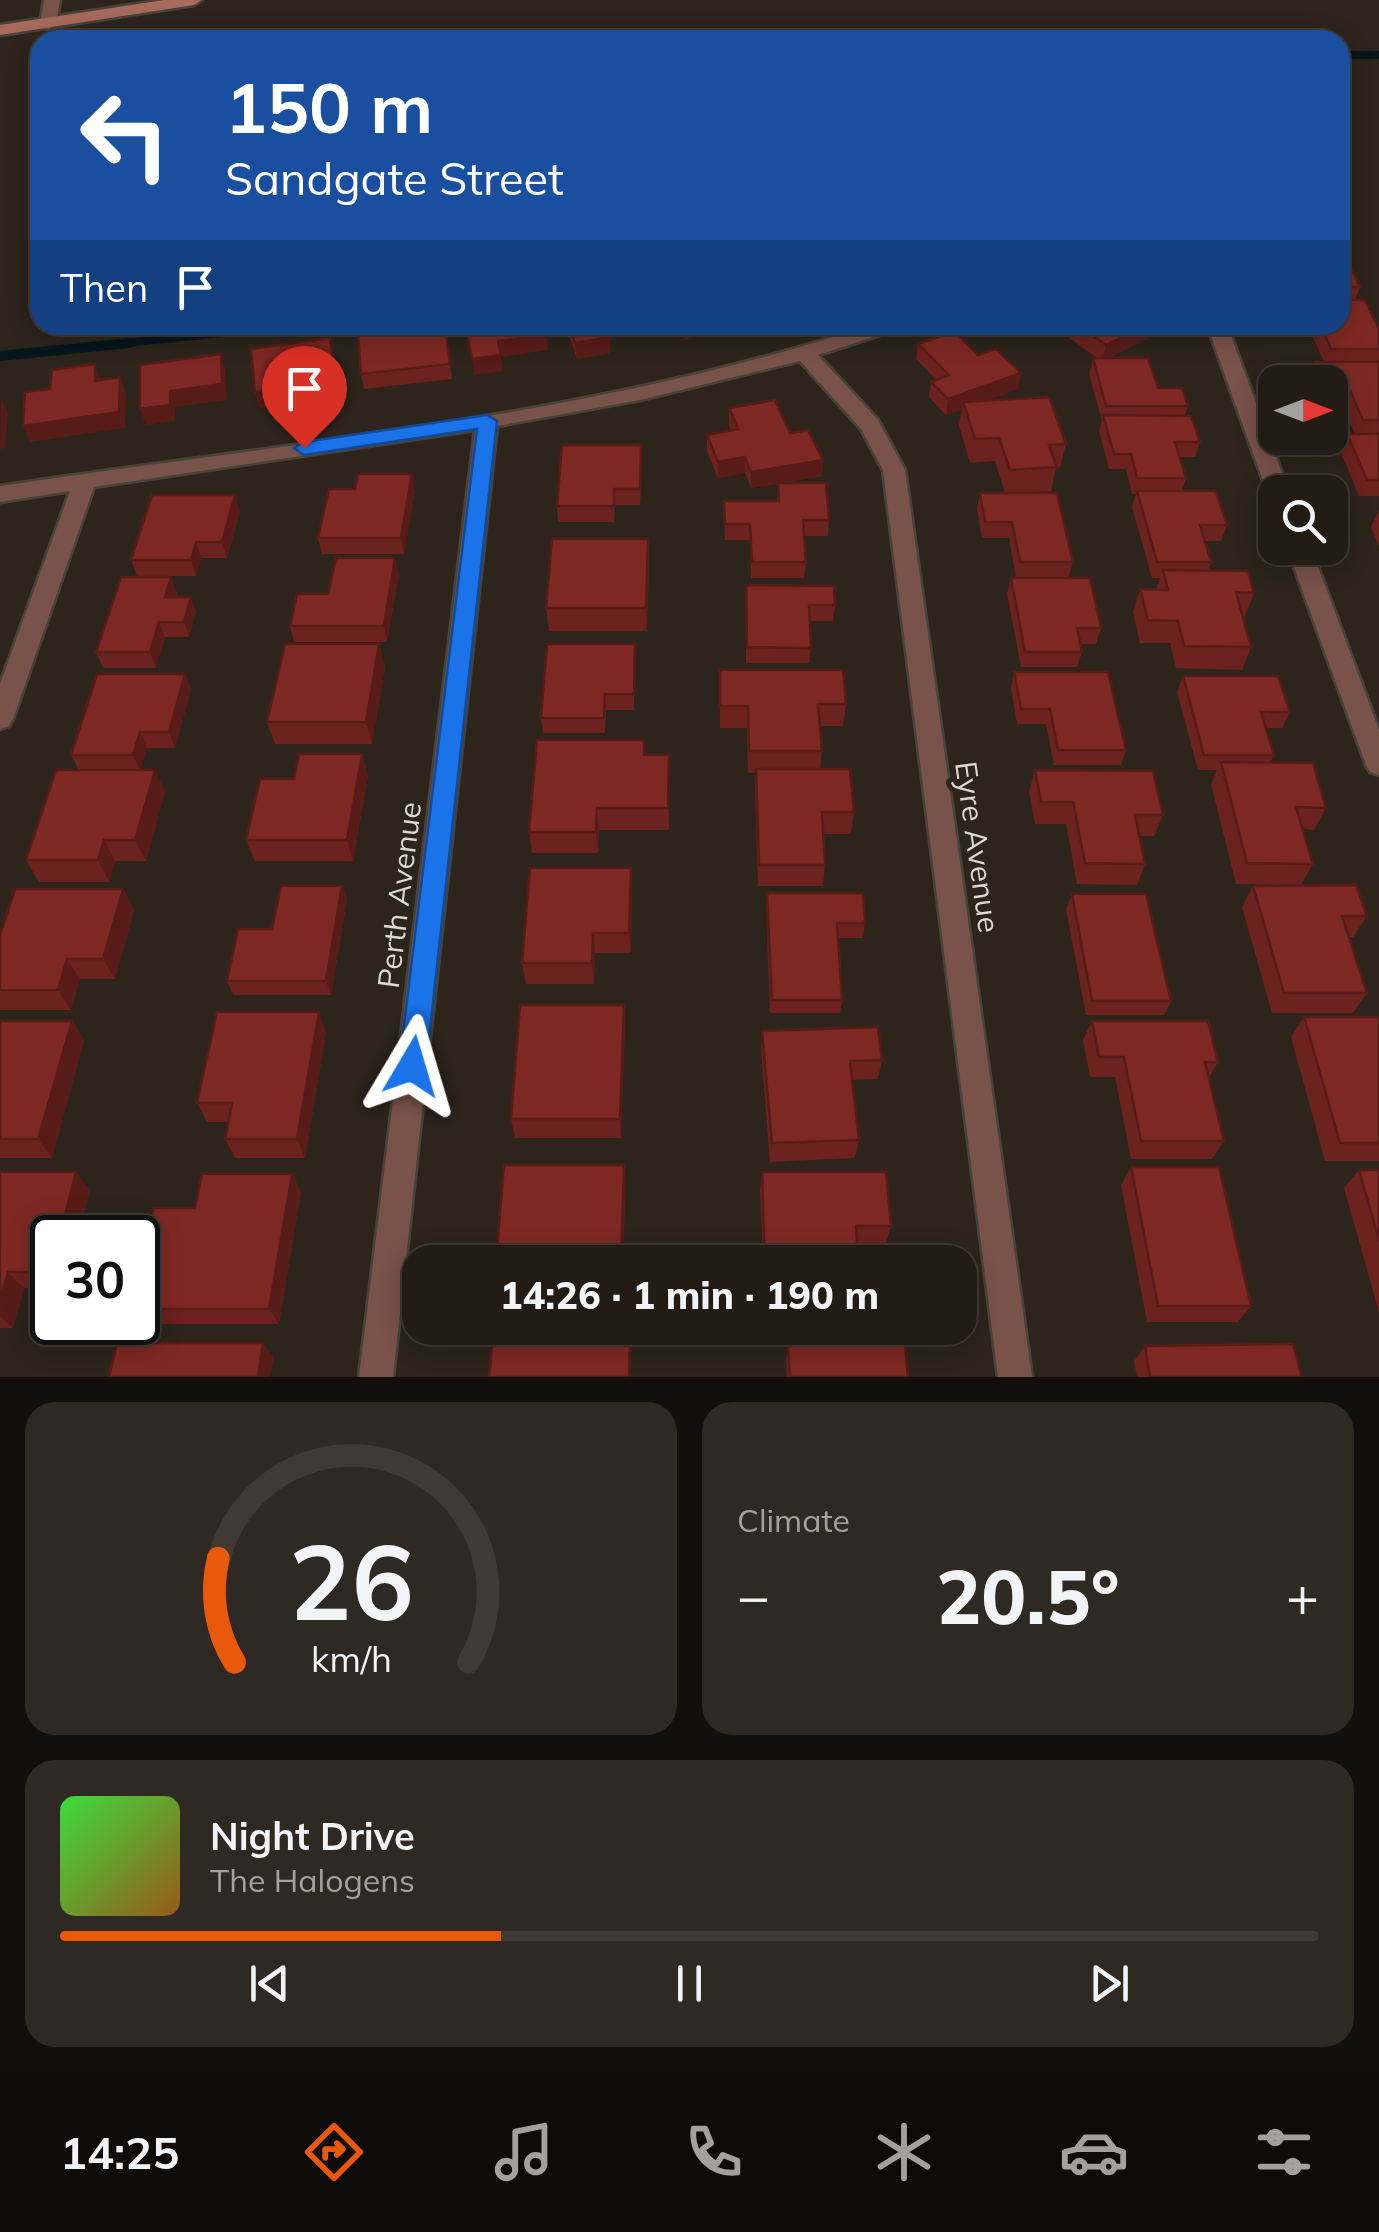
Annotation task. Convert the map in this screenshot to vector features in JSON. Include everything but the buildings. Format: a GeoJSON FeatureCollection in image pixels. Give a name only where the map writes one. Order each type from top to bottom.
{"type":"FeatureCollection","features":[{"type":"Feature","properties":{"kind":"street"},"geometry":{"type":"LineString","coordinates":[[48,24],[52,0]]}},
{"type":"Feature","properties":{"kind":"street"},"geometry":{"type":"LineString","coordinates":[[0,30],[194,0]]}},
{"type":"Feature","properties":{"kind":"street"},"geometry":{"type":"LineString","coordinates":[[0,494],[660,391],[806,355],[863,335]]}},
{"type":"Feature","properties":{"kind":"street"},"geometry":{"type":"LineString","coordinates":[[1220,335],[1272,475]]}},
{"type":"Feature","properties":{"kind":"street","name":"Eyre Avenue"},"geometry":{"type":"LineString","coordinates":[[806,355],[870,425],[894,470],[1015,1377]]}},
{"type":"Feature","properties":{"kind":"street","name":"Perth Avenue"},"geometry":{"type":"LineString","coordinates":[[376,1377],[487,421]]}},
{"type":"Feature","properties":{"kind":"street"},"geometry":{"type":"LineString","coordinates":[[0,719],[85,480]]}},
{"type":"Feature","properties":{"kind":"street"},"geometry":{"type":"LineString","coordinates":[[1305,565],[1379,765]]}},
{"type":"Feature","properties":{"kind":"waterway"},"geometry":{"type":"LineString","coordinates":[[1350,55],[1379,55]]}},
{"type":"Feature","properties":{"kind":"waterway"},"geometry":{"type":"LineString","coordinates":[[105,345],[204,335]]}},
{"type":"Feature","properties":{"kind":"waterway"},"geometry":{"type":"LineString","coordinates":[[0,356],[129,343]]}},
{"type":"Feature","properties":{"kind":"route"},"geometry":{"type":"LineString","coordinates":[[304,448],[487,421],[412,1066]]}}]}
